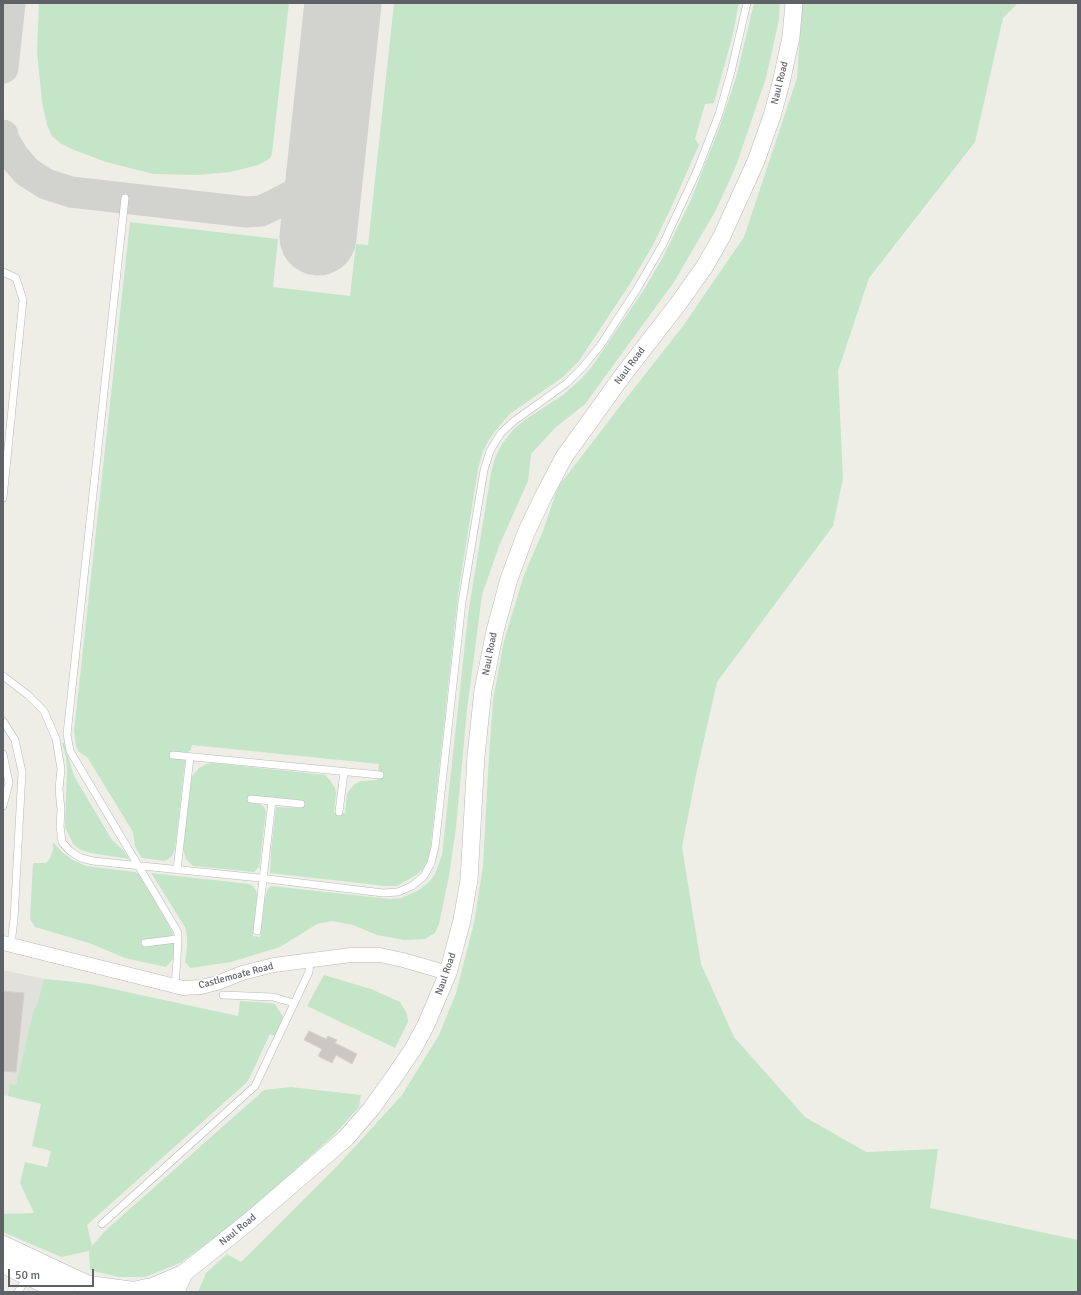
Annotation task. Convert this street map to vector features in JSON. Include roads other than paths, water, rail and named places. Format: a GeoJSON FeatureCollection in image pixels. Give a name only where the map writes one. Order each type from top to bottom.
{"type":"FeatureCollection","features":[{"type":"Feature","properties":{"kind":"main road"},"geometry":{"type":"LineString","coordinates":[[3,1246],[86,1285],[143,1291]]}},
{"type":"Feature","properties":{"kind":"main road"},"geometry":{"type":"LineString","coordinates":[[3,1263],[64,1292]]}},
{"type":"Feature","properties":{"kind":"street","name":"Naul Road"},"geometry":{"type":"LineString","coordinates":[[143,1291],[184,1273],[247,1223],[346,1138],[371,1108],[413,1049],[426,1025],[448,973],[462,920],[469,880],[476,756],[483,690],[495,631],[509,579],[526,533],[542,497],[564,457],[623,375],[696,279],[722,236],[756,161],[772,116],[791,37],[794,3]]}},
{"type":"Feature","properties":{"kind":"street","name":"Castlemoate Road"},"geometry":{"type":"LineString","coordinates":[[7,944],[182,988],[201,987],[217,983],[242,973],[269,966],[351,955],[380,955],[448,973]]}},
{"type":"Feature","properties":{"kind":"street","name":"Naul Road"},"geometry":{"type":"LineString","coordinates":[[176,1292],[184,1273]]}},
{"type":"Feature","properties":{"kind":"lane"},"geometry":{"type":"LineString","coordinates":[[3,676],[44,711],[56,739],[61,769],[59,789],[62,842],[70,852],[81,858],[93,861],[384,893],[398,892],[412,886],[424,876],[431,863],[435,846],[462,602],[484,470],[490,451],[501,433],[514,421],[568,383],[582,368],[600,346],[633,295],[663,244],[698,171],[719,114],[731,72],[747,3]]}},
{"type":"Feature","properties":{"kind":"lane"},"geometry":{"type":"LineString","coordinates":[[125,198],[67,734],[70,751],[176,929],[178,939],[175,986]]}},
{"type":"Feature","properties":{"kind":"lane"},"geometry":{"type":"LineString","coordinates":[[3,272],[16,278],[23,300],[3,498]]}},
{"type":"Feature","properties":{"kind":"lane"},"geometry":{"type":"LineString","coordinates":[[3,721],[15,740],[22,772],[14,919],[7,944]]}},
{"type":"Feature","properties":{"kind":"lane"},"geometry":{"type":"LineString","coordinates":[[3,754],[10,783],[3,806]]}},
{"type":"Feature","properties":{"kind":"lane"},"geometry":{"type":"LineString","coordinates":[[173,755],[380,775]]}},
{"type":"Feature","properties":{"kind":"lane"},"geometry":{"type":"LineString","coordinates":[[177,870],[190,756]]}},
{"type":"Feature","properties":{"kind":"lane"},"geometry":{"type":"LineString","coordinates":[[339,812],[344,772]]}},
{"type":"Feature","properties":{"kind":"lane"},"geometry":{"type":"LineString","coordinates":[[251,799],[300,804]]}},
{"type":"Feature","properties":{"kind":"lane"},"geometry":{"type":"LineString","coordinates":[[257,931],[272,801]]}},
{"type":"Feature","properties":{"kind":"lane"},"geometry":{"type":"LineString","coordinates":[[145,943],[178,939]]}},
{"type":"Feature","properties":{"kind":"lane"},"geometry":{"type":"LineString","coordinates":[[102,1224],[255,1086],[309,972],[310,960]]}},
{"type":"Feature","properties":{"kind":"lane"},"geometry":{"type":"LineString","coordinates":[[223,994],[273,997],[294,1003]]}},
{"type":"Feature","properties":{"kind":"lane"},"geometry":{"type":"LineString","coordinates":[[18,1292],[28,1275]]}}]}
